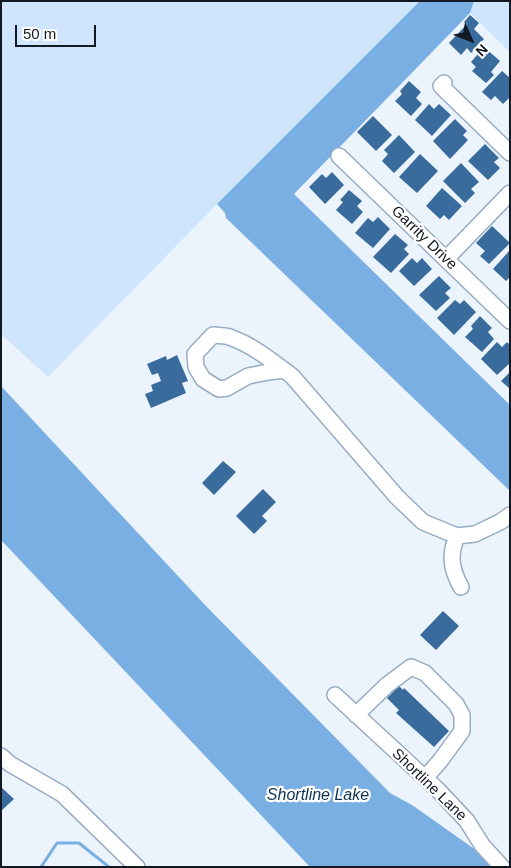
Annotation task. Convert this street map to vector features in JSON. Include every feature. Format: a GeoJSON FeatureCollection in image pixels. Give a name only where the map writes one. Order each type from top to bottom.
{"type":"FeatureCollection","features":[{"type":"Feature","properties":{"kind":"street"},"geometry":{"type":"LineString","coordinates":[[444,83],[441,86],[510,153]]}},
{"type":"Feature","properties":{"kind":"street","name":"Garrity Drive"},"geometry":{"type":"LineString","coordinates":[[339,156],[510,321]]}},
{"type":"Feature","properties":{"kind":"street"},"geometry":{"type":"LineString","coordinates":[[446,259],[510,193]]}},
{"type":"Feature","properties":{"kind":"street"},"geometry":{"type":"LineString","coordinates":[[284,370],[248,376],[226,388],[219,389],[203,379],[196,368],[195,354],[212,335],[231,337],[256,350],[284,370],[292,376],[397,497],[423,522],[457,536],[475,534],[510,515]]}},
{"type":"Feature","properties":{"kind":"street"},"geometry":{"type":"LineString","coordinates":[[457,536],[453,546],[451,563],[454,574],[462,586]]}},
{"type":"Feature","properties":{"kind":"street"},"geometry":{"type":"LineString","coordinates":[[356,715],[387,684],[411,667],[425,673],[456,704],[462,715],[462,731],[425,778]]}},
{"type":"Feature","properties":{"kind":"street","name":"Shortline Lane"},"geometry":{"type":"LineString","coordinates":[[335,695],[425,778],[467,820],[482,845],[502,867]]}},
{"type":"Feature","properties":{"kind":"street"},"geometry":{"type":"LineString","coordinates":[[1,756],[10,764],[62,794],[137,867]]}},
{"type":"Feature","properties":{"kind":"shaded area"},"geometry":{"type":"Polygon","coordinates":[[[1,1],[420,1],[217,204],[48,377],[1,334],[1,1]]]}},
{"type":"Feature","properties":{"kind":"shaded area"},"geometry":{"type":"Polygon","coordinates":[[[474,1],[510,1],[510,52],[470,13],[474,1]]]}},
{"type":"Feature","properties":{"kind":"water"},"geometry":{"type":"Polygon","coordinates":[[[420,1],[474,1],[470,13],[294,194],[510,405],[510,491],[226,218],[225,213],[217,204],[420,1]]]}},
{"type":"Feature","properties":{"kind":"water","name":"Shortline Lake"},"geometry":{"type":"Polygon","coordinates":[[[1,386],[205,605],[390,793],[412,805],[490,860],[495,867],[310,867],[1,540],[1,386]]]}},
{"type":"Feature","properties":{"kind":"building"},"geometry":{"type":"Polygon","coordinates":[[[470,15],[479,23],[474,29],[484,39],[471,53],[467,48],[461,55],[449,43],[467,24],[464,22],[470,15]]]}},
{"type":"Feature","properties":{"kind":"building"},"geometry":{"type":"Polygon","coordinates":[[[484,47],[500,61],[491,72],[494,75],[486,83],[472,71],[476,67],[471,62],[484,47]]]}},
{"type":"Feature","properties":{"kind":"building"},"geometry":{"type":"Polygon","coordinates":[[[502,71],[510,78],[510,97],[503,104],[495,96],[491,100],[482,92],[502,71]]]}},
{"type":"Feature","properties":{"kind":"building"},"geometry":{"type":"Polygon","coordinates":[[[409,81],[421,92],[416,98],[422,104],[411,116],[395,101],[402,94],[400,91],[409,81]]]}},
{"type":"Feature","properties":{"kind":"building"},"geometry":{"type":"Polygon","coordinates":[[[429,104],[434,109],[439,104],[451,115],[432,136],[415,120],[429,104]]]}},
{"type":"Feature","properties":{"kind":"building"},"geometry":{"type":"Polygon","coordinates":[[[373,116],[392,135],[376,151],[357,132],[373,116]]]}},
{"type":"Feature","properties":{"kind":"building"},"geometry":{"type":"Polygon","coordinates":[[[455,119],[467,131],[463,135],[468,140],[450,159],[433,141],[455,119]]]}},
{"type":"Feature","properties":{"kind":"building"},"geometry":{"type":"Polygon","coordinates":[[[399,135],[415,152],[394,173],[382,161],[388,154],[384,150],[399,135]]]}},
{"type":"Feature","properties":{"kind":"building"},"geometry":{"type":"Polygon","coordinates":[[[485,144],[499,158],[494,162],[500,168],[488,180],[468,161],[485,144]]]}},
{"type":"Feature","properties":{"kind":"building"},"geometry":{"type":"Polygon","coordinates":[[[420,154],[438,171],[417,193],[399,177],[420,154]]]}},
{"type":"Feature","properties":{"kind":"building"},"geometry":{"type":"Polygon","coordinates":[[[461,163],[479,182],[471,189],[475,193],[465,203],[443,181],[461,163]]]}},
{"type":"Feature","properties":{"kind":"building"},"geometry":{"type":"Polygon","coordinates":[[[332,172],[344,185],[325,204],[309,187],[322,174],[326,178],[332,172]]]}},
{"type":"Feature","properties":{"kind":"building"},"geometry":{"type":"Polygon","coordinates":[[[442,188],[462,206],[449,220],[444,215],[440,219],[426,206],[442,188]]]}},
{"type":"Feature","properties":{"kind":"building"},"geometry":{"type":"Polygon","coordinates":[[[349,190],[362,201],[357,206],[363,212],[352,224],[336,210],[343,202],[340,200],[349,190]]]}},
{"type":"Feature","properties":{"kind":"building"},"geometry":{"type":"Polygon","coordinates":[[[378,217],[390,229],[373,248],[355,233],[368,218],[373,222],[378,217]]]}},
{"type":"Feature","properties":{"kind":"building"},"geometry":{"type":"Polygon","coordinates":[[[492,226],[510,243],[489,264],[480,256],[485,251],[476,243],[492,226]]]}},
{"type":"Feature","properties":{"kind":"building"},"geometry":{"type":"Polygon","coordinates":[[[395,234],[408,245],[404,249],[409,254],[391,273],[373,257],[395,234]]]}},
{"type":"Feature","properties":{"kind":"building"},"geometry":{"type":"Polygon","coordinates":[[[510,250],[510,277],[506,281],[493,269],[510,250]]]}},
{"type":"Feature","properties":{"kind":"building"},"geometry":{"type":"Polygon","coordinates":[[[412,258],[417,263],[422,258],[432,269],[414,286],[399,271],[412,258]]]}},
{"type":"Feature","properties":{"kind":"building"},"geometry":{"type":"Polygon","coordinates":[[[439,276],[451,288],[445,293],[450,298],[436,311],[419,295],[439,276]]]}},
{"type":"Feature","properties":{"kind":"building"},"geometry":{"type":"Polygon","coordinates":[[[455,300],[460,304],[464,300],[476,312],[454,335],[437,318],[455,300]]]}},
{"type":"Feature","properties":{"kind":"building"},"geometry":{"type":"Polygon","coordinates":[[[480,316],[492,328],[488,332],[494,339],[482,352],[465,337],[473,329],[471,326],[480,316]]]}},
{"type":"Feature","properties":{"kind":"building"},"geometry":{"type":"Polygon","coordinates":[[[497,342],[502,347],[507,342],[510,345],[510,363],[497,375],[481,359],[497,342]]]}},
{"type":"Feature","properties":{"kind":"building"},"geometry":{"type":"Polygon","coordinates":[[[177,355],[188,381],[182,383],[186,393],[151,408],[145,394],[153,391],[151,385],[161,381],[158,373],[152,375],[147,364],[166,356],[167,360],[177,355]]]}},
{"type":"Feature","properties":{"kind":"building"},"geometry":{"type":"Polygon","coordinates":[[[510,372],[510,389],[501,381],[510,372]]]}},
{"type":"Feature","properties":{"kind":"building"},"geometry":{"type":"Polygon","coordinates":[[[223,461],[236,472],[214,495],[202,483],[223,461]]]}},
{"type":"Feature","properties":{"kind":"building"},"geometry":{"type":"Polygon","coordinates":[[[263,489],[276,502],[262,516],[267,521],[254,534],[236,516],[263,489]]]}},
{"type":"Feature","properties":{"kind":"building"},"geometry":{"type":"Polygon","coordinates":[[[443,611],[459,626],[436,650],[420,635],[443,611]]]}},
{"type":"Feature","properties":{"kind":"building"},"geometry":{"type":"Polygon","coordinates":[[[399,686],[403,690],[404,688],[449,731],[434,747],[396,713],[399,710],[387,698],[399,686]]]}},
{"type":"Feature","properties":{"kind":"building"},"geometry":{"type":"Polygon","coordinates":[[[1,787],[14,799],[1,811],[1,787]]]}},
{"type":"Feature","properties":{"kind":"waterway"},"geometry":{"type":"LineString","coordinates":[[41,867],[57,843],[79,843],[109,867]]}}]}
